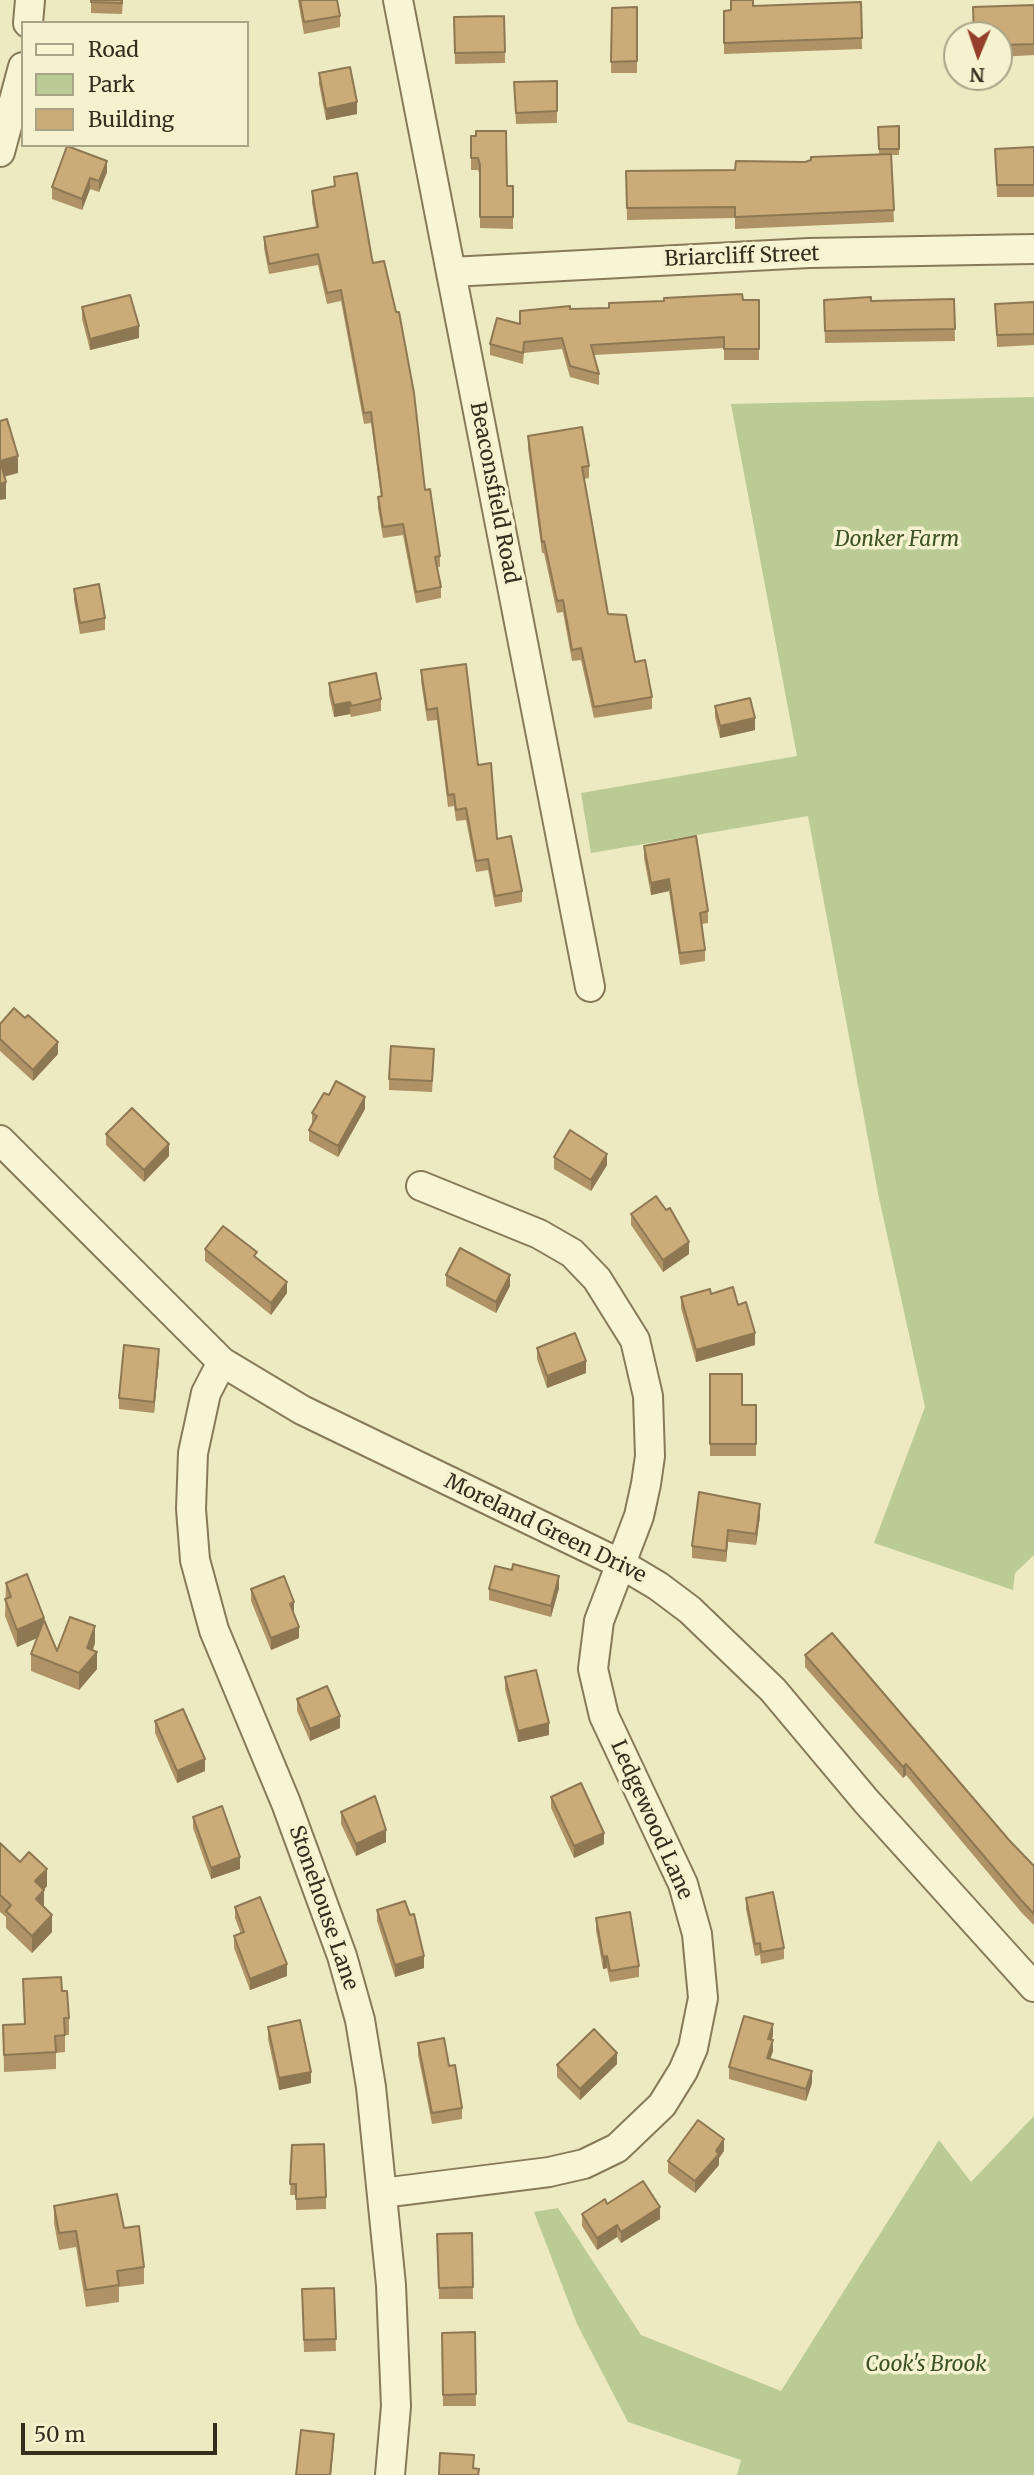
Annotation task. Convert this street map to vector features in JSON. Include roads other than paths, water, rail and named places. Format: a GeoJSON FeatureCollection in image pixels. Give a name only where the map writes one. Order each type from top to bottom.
{"type":"FeatureCollection","features":[{"type":"Feature","properties":{"kind":"street"},"geometry":{"type":"LineString","coordinates":[[28,21],[30,0]]}},
{"type":"Feature","properties":{"kind":"street","name":"Beaconsfield Road"},"geometry":{"type":"LineString","coordinates":[[398,0],[590,987]]}},
{"type":"Feature","properties":{"kind":"street"},"geometry":{"type":"LineString","coordinates":[[0,152],[21,74]]}},
{"type":"Feature","properties":{"kind":"street","name":"Briarcliff Street"},"geometry":{"type":"LineString","coordinates":[[451,272],[809,253],[1034,249]]}},
{"type":"Feature","properties":{"kind":"street","name":"Moreland Green Drive"},"geometry":{"type":"LineString","coordinates":[[0,1140],[222,1362],[302,1410],[621,1564],[675,1598],[755,1671],[866,1801],[1034,1987]]}},
{"type":"Feature","properties":{"kind":"street","name":"Ledgewood Lane"},"geometry":{"type":"LineString","coordinates":[[382,2193],[549,2172],[600,2158],[634,2135],[662,2105],[683,2071],[693,2048],[703,1998],[697,1934],[679,1874],[604,1716],[593,1669],[599,1621],[639,1516],[650,1456],[648,1396],[635,1340],[597,1279],[572,1253],[539,1234],[421,1186]]}},
{"type":"Feature","properties":{"kind":"street","name":"Stonehouse Lane"},"geometry":{"type":"LineString","coordinates":[[222,1362],[206,1393],[198,1422],[191,1497],[195,1560],[214,1630],[286,1803],[348,1973],[365,2044],[382,2193],[396,2366],[396,2406],[390,2475]]}},
{"type":"Feature","properties":{"kind":"park label","name":"Donker Farm"},"geometry":{"type":"Point","coordinates":[897,540]}},
{"type":"Feature","properties":{"kind":"park label","name":"Cook's Brook"},"geometry":{"type":"Point","coordinates":[926,2365]}}]}
